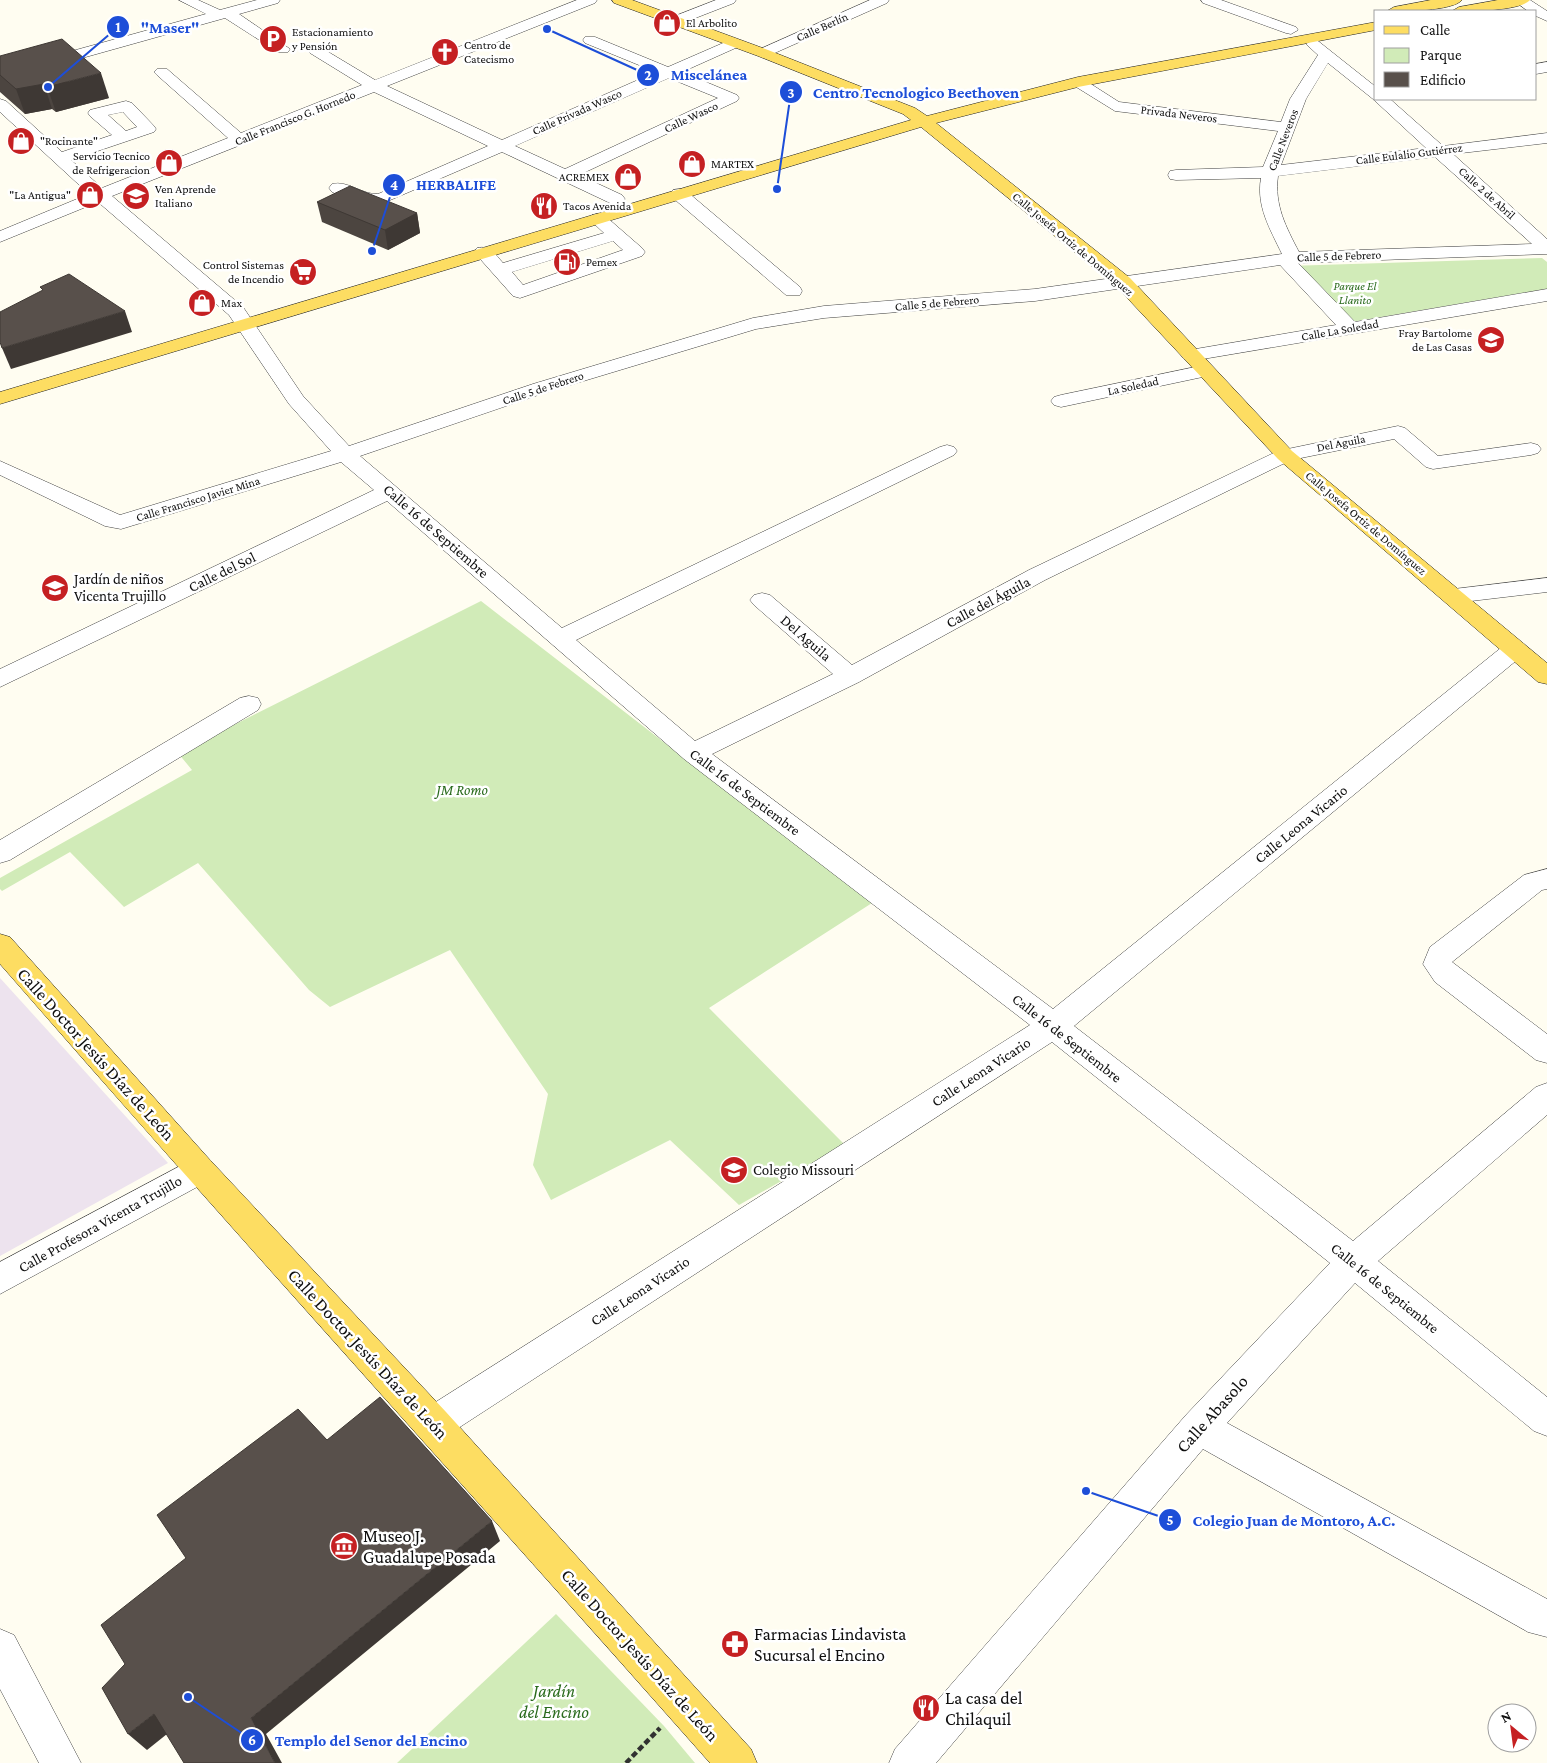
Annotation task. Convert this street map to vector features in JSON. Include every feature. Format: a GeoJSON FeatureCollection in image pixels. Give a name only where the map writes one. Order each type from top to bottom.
{"type":"FeatureCollection","features":[{"type":"Feature","properties":{"kind":"main road","name":"Calle Josefa Ortiz de Domínguez"},"geometry":{"type":"LineString","coordinates":[[619,0],[763,53],[917,116],[1123,282],[1285,455],[1547,676]]}},
{"type":"Feature","properties":{"kind":"main road"},"geometry":{"type":"LineString","coordinates":[[1399,10],[1454,0]]}},
{"type":"Feature","properties":{"kind":"main road"},"geometry":{"type":"LineString","coordinates":[[1465,10],[1521,0]]}},
{"type":"Feature","properties":{"kind":"main road"},"geometry":{"type":"LineString","coordinates":[[0,398],[241,317],[616,199],[1084,70],[1374,14]]}},
{"type":"Feature","properties":{"kind":"main road"},"geometry":{"type":"LineString","coordinates":[[0,382],[483,252],[598,219],[917,116],[1078,82],[1374,26]]}},
{"type":"Feature","properties":{"kind":"main road","name":"Calle Doctor Jesús Díaz de León"},"geometry":{"type":"LineString","coordinates":[[0,945],[199,1170],[432,1424],[737,1763]]}},
{"type":"Feature","properties":{"kind":"street"},"geometry":{"type":"LineString","coordinates":[[186,0],[224,14],[283,49]]}},
{"type":"Feature","properties":{"kind":"street"},"geometry":{"type":"LineString","coordinates":[[0,76],[273,0]]}},
{"type":"Feature","properties":{"kind":"street","name":"Calle Francisco G. Hornedo"},"geometry":{"type":"LineString","coordinates":[[0,237],[100,194],[590,0]]}},
{"type":"Feature","properties":{"kind":"street"},"geometry":{"type":"LineString","coordinates":[[676,21],[729,0]]}},
{"type":"Feature","properties":{"kind":"street","name":"Calle Berlín"},"geometry":{"type":"LineString","coordinates":[[763,53],[882,0]]}},
{"type":"Feature","properties":{"kind":"street"},"geometry":{"type":"LineString","coordinates":[[1208,0],[1291,30]]}},
{"type":"Feature","properties":{"kind":"street"},"geometry":{"type":"LineString","coordinates":[[1521,0],[1536,10]]}},
{"type":"Feature","properties":{"kind":"street","name":"Calle 2 de Abril"},"geometry":{"type":"LineString","coordinates":[[1306,38],[1374,91]]}},
{"type":"Feature","properties":{"kind":"street","name":"Calle Wasco"},"geometry":{"type":"LineString","coordinates":[[566,175],[731,98],[590,40]]}},
{"type":"Feature","properties":{"kind":"street","name":"Calle Privada Wasco"},"geometry":{"type":"LineString","coordinates":[[501,146],[735,43]]}},
{"type":"Feature","properties":{"kind":"street"},"geometry":{"type":"LineString","coordinates":[[315,50],[374,86],[616,199]]}},
{"type":"Feature","properties":{"kind":"street","name":"Calle Neveros"},"geometry":{"type":"LineString","coordinates":[[1326,54],[1298,99],[1270,171],[1267,192],[1273,219],[1288,259],[1350,328]]}},
{"type":"Feature","properties":{"kind":"street"},"geometry":{"type":"LineString","coordinates":[[162,72],[239,140]]}},
{"type":"Feature","properties":{"kind":"street","name":"Privada Neveros"},"geometry":{"type":"LineString","coordinates":[[1078,82],[1115,106],[1286,128]]}},
{"type":"Feature","properties":{"kind":"street","name":"Calle 2 de Abril"},"geometry":{"type":"LineString","coordinates":[[1384,100],[1547,248]]}},
{"type":"Feature","properties":{"kind":"street","name":"Calle 16 de Septiembre"},"geometry":{"type":"LineString","coordinates":[[0,104],[241,317],[296,400],[345,454],[693,753],[1053,1026],[1352,1261],[1547,1420]]}},
{"type":"Feature","properties":{"kind":"street"},"geometry":{"type":"LineString","coordinates":[[59,158],[123,138]]}},
{"type":"Feature","properties":{"kind":"street","name":"Calle Eulalio Gutiérrez"},"geometry":{"type":"LineString","coordinates":[[1176,175],[1270,171],[1547,138]]}},
{"type":"Feature","properties":{"kind":"street"},"geometry":{"type":"LineString","coordinates":[[338,188],[375,201],[501,146]]}},
{"type":"Feature","properties":{"kind":"street"},"geometry":{"type":"LineString","coordinates":[[680,194],[793,291]]}},
{"type":"Feature","properties":{"kind":"street"},"geometry":{"type":"LineString","coordinates":[[483,252],[520,292],[636,252],[598,219]]}},
{"type":"Feature","properties":{"kind":"street"},"geometry":{"type":"LineString","coordinates":[[500,270],[616,235]]}},
{"type":"Feature","properties":{"kind":"street","name":"Calle 5 de Febrero"},"geometry":{"type":"LineString","coordinates":[[345,454],[540,388],[753,324],[824,312],[1035,295],[1288,259],[1547,248]]}},
{"type":"Feature","properties":{"kind":"street","name":"Calle La Soledad"},"geometry":{"type":"LineString","coordinates":[[1191,355],[1547,295]]}},
{"type":"Feature","properties":{"kind":"street","name":"La Soledad"},"geometry":{"type":"LineString","coordinates":[[1061,401],[1205,371]]}},
{"type":"Feature","properties":{"kind":"street","name":"Del Aguila"},"geometry":{"type":"LineString","coordinates":[[1285,455],[1398,432],[1433,463],[1531,449]]}},
{"type":"Feature","properties":{"kind":"street"},"geometry":{"type":"LineString","coordinates":[[560,638],[948,451]]}},
{"type":"Feature","properties":{"kind":"street","name":"Calle Francisco Javier Mina"},"geometry":{"type":"LineString","coordinates":[[0,467],[113,520],[122,522],[345,454]]}},
{"type":"Feature","properties":{"kind":"street","name":"Calle del Águila"},"geometry":{"type":"LineString","coordinates":[[693,753],[850,676],[1037,576],[1285,455]]}},
{"type":"Feature","properties":{"kind":"street","name":"Calle del Sol"},"geometry":{"type":"LineString","coordinates":[[0,679],[390,491]]}},
{"type":"Feature","properties":{"kind":"street"},"geometry":{"type":"LineString","coordinates":[[1454,596],[1547,585]]}},
{"type":"Feature","properties":{"kind":"street","name":"Del Aguila"},"geometry":{"type":"LineString","coordinates":[[762,600],[850,676]]}},
{"type":"Feature","properties":{"kind":"street","name":"Calle Leona Vicario"},"geometry":{"type":"LineString","coordinates":[[432,1424],[1053,1026],[1515,649]]}},
{"type":"Feature","properties":{"kind":"street"},"geometry":{"type":"LineString","coordinates":[[0,853],[249,704]]}},
{"type":"Feature","properties":{"kind":"street"},"geometry":{"type":"LineString","coordinates":[[1547,879],[1534,882],[1440,955],[1437,964],[1445,974],[1547,1051]]}},
{"type":"Feature","properties":{"kind":"street","name":"Calle Abasolo"},"geometry":{"type":"LineString","coordinates":[[909,1763],[1199,1427],[1352,1261],[1547,1096]]}},
{"type":"Feature","properties":{"kind":"street","name":"Calle Profesora Vicenta Trujillo"},"geometry":{"type":"LineString","coordinates":[[0,1279],[199,1170]]}},
{"type":"Feature","properties":{"kind":"street"},"geometry":{"type":"LineString","coordinates":[[1199,1427],[1542,1618],[1547,1618]]}},
{"type":"Feature","properties":{"kind":"street"},"geometry":{"type":"LineString","coordinates":[[0,1649],[61,1763]]}},
{"type":"Feature","properties":{"kind":"path"},"geometry":{"type":"LineString","coordinates":[[626,1763],[684,1704]]}},
{"type":"Feature","properties":{"kind":"shaded area"},"geometry":{"type":"Polygon","coordinates":[[[0,978],[168,1163],[0,1256],[0,978]]]}},
{"type":"Feature","properties":{"kind":"green space","name":"Parque El Llanito"},"geometry":{"type":"Polygon","coordinates":[[[1542,258],[1547,262],[1547,289],[1345,323],[1288,266],[1542,258]]]}},
{"type":"Feature","properties":{"kind":"green space","name":"JM Romo"},"geometry":{"type":"Polygon","coordinates":[[[481,601],[872,903],[709,1008],[845,1145],[739,1205],[670,1140],[551,1200],[533,1165],[548,1094],[450,950],[330,1007],[309,990],[198,863],[124,907],[70,852],[2,891],[0,889],[0,878],[192,770],[178,753],[481,601]]]}},
{"type":"Feature","properties":{"kind":"green space","name":"Jardín del Encino"},"geometry":{"type":"Polygon","coordinates":[[[556,1614],[664,1726],[695,1763],[397,1763],[556,1614]]]}},
{"type":"Feature","properties":{"kind":"building"},"geometry":{"type":"Polygon","coordinates":[[[62,39],[101,73],[47,87],[44,84],[16,89],[0,75],[0,56],[62,39]]]}},
{"type":"Feature","properties":{"kind":"building"},"geometry":{"type":"Polygon","coordinates":[[[350,186],[417,213],[385,230],[317,202],[350,186]]]}},
{"type":"Feature","properties":{"kind":"building"},"geometry":{"type":"Polygon","coordinates":[[[69,274],[125,311],[2,348],[0,342],[0,312],[43,290],[40,287],[69,274]]]}},
{"type":"Feature","properties":{"kind":"building"},"geometry":{"type":"Polygon","coordinates":[[[380,1397],[492,1521],[251,1718],[275,1763],[184,1763],[154,1714],[128,1734],[102,1688],[125,1664],[101,1625],[186,1558],[157,1515],[298,1409],[327,1440],[380,1397]]]}},
{"type":"Feature","properties":{"kind":"place","name":"El Arbolito"},"geometry":{"type":"Point","coordinates":[667,23]}},
{"type":"Feature","properties":{"kind":"place","name":"Miscelánea"},"geometry":{"type":"Point","coordinates":[547,29]}},
{"type":"Feature","properties":{"kind":"place","name":"Estacionamiento y Pensión"},"geometry":{"type":"Point","coordinates":[273,39]}},
{"type":"Feature","properties":{"kind":"place","name":"Centro de Catecismo"},"geometry":{"type":"Point","coordinates":[445,52]}},
{"type":"Feature","properties":{"kind":"place","name":"\"Maser\""},"geometry":{"type":"Point","coordinates":[48,87]}},
{"type":"Feature","properties":{"kind":"place","name":"\"Rocinante\""},"geometry":{"type":"Point","coordinates":[21,141]}},
{"type":"Feature","properties":{"kind":"place","name":"Servicio Tecnico de Refrigeracion"},"geometry":{"type":"Point","coordinates":[169,163]}},
{"type":"Feature","properties":{"kind":"place","name":"MARTEX"},"geometry":{"type":"Point","coordinates":[692,164]}},
{"type":"Feature","properties":{"kind":"place","name":"ACREMEX"},"geometry":{"type":"Point","coordinates":[628,177]}},
{"type":"Feature","properties":{"kind":"place","name":"Centro Tecnologico Beethoven"},"geometry":{"type":"Point","coordinates":[777,189]}},
{"type":"Feature","properties":{"kind":"place","name":"\"La Antigua\""},"geometry":{"type":"Point","coordinates":[90,195]}},
{"type":"Feature","properties":{"kind":"place","name":"Ven Aprende Italiano"},"geometry":{"type":"Point","coordinates":[136,196]}},
{"type":"Feature","properties":{"kind":"place","name":"Tacos Avenida"},"geometry":{"type":"Point","coordinates":[544,206]}},
{"type":"Feature","properties":{"kind":"place","name":"HERBALIFE"},"geometry":{"type":"Point","coordinates":[372,251]}},
{"type":"Feature","properties":{"kind":"place","name":"Pemex"},"geometry":{"type":"Point","coordinates":[567,262]}},
{"type":"Feature","properties":{"kind":"place","name":"Control Sistemas de Incendio"},"geometry":{"type":"Point","coordinates":[303,272]}},
{"type":"Feature","properties":{"kind":"place","name":"Max"},"geometry":{"type":"Point","coordinates":[202,303]}},
{"type":"Feature","properties":{"kind":"place","name":"Fray Bartolome de Las Casas"},"geometry":{"type":"Point","coordinates":[1491,340]}},
{"type":"Feature","properties":{"kind":"place","name":"Jardín de niños Vicenta Trujillo"},"geometry":{"type":"Point","coordinates":[55,588]}},
{"type":"Feature","properties":{"kind":"place","name":"Colegio Missouri"},"geometry":{"type":"Point","coordinates":[734,1170]}},
{"type":"Feature","properties":{"kind":"place","name":"Colegio Juan de Montoro, A.C."},"geometry":{"type":"Point","coordinates":[1086,1491]}},
{"type":"Feature","properties":{"kind":"place","name":"Museo J. Guadalupe Posada"},"geometry":{"type":"Point","coordinates":[344,1546]}},
{"type":"Feature","properties":{"kind":"place","name":"Farmacias Lindavista Sucursal el Encino"},"geometry":{"type":"Point","coordinates":[735,1644]}},
{"type":"Feature","properties":{"kind":"place","name":"Templo del Senor del Encino"},"geometry":{"type":"Point","coordinates":[188,1697]}},
{"type":"Feature","properties":{"kind":"place","name":"La casa del Chilaquil"},"geometry":{"type":"Point","coordinates":[926,1708]}}]}
